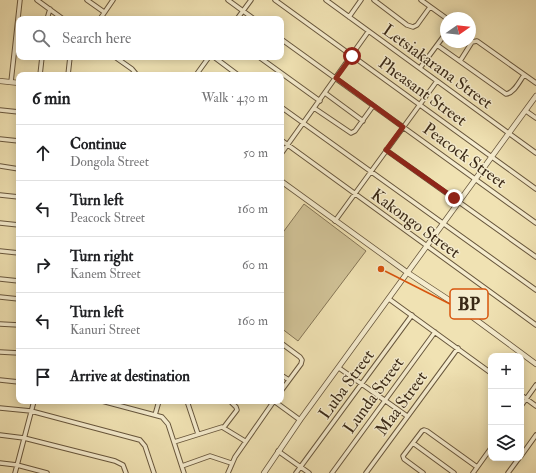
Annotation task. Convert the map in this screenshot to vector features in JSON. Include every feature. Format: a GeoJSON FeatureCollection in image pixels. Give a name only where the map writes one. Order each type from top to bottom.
{"type":"FeatureCollection","features":[{"type":"Feature","properties":{"kind":"street"},"geometry":{"type":"LineString","coordinates":[[18,16],[20,0]]}},
{"type":"Feature","properties":{"kind":"street"},"geometry":{"type":"LineString","coordinates":[[37,0],[59,16]]}},
{"type":"Feature","properties":{"kind":"street"},"geometry":{"type":"LineString","coordinates":[[87,0],[104,12]]}},
{"type":"Feature","properties":{"kind":"street"},"geometry":{"type":"LineString","coordinates":[[102,16],[113,0]]}},
{"type":"Feature","properties":{"kind":"street"},"geometry":{"type":"LineString","coordinates":[[228,0],[250,16]]}},
{"type":"Feature","properties":{"kind":"street"},"geometry":{"type":"LineString","coordinates":[[239,16],[251,0]]}},
{"type":"Feature","properties":{"kind":"street","name":"Pheasant Street"},"geometry":{"type":"LineString","coordinates":[[275,0],[536,189]]}},
{"type":"Feature","properties":{"kind":"street","name":"Letsiakarana Street"},"geometry":{"type":"LineString","coordinates":[[326,0],[536,153]]}},
{"type":"Feature","properties":{"kind":"street"},"geometry":{"type":"LineString","coordinates":[[349,17],[361,0]]}},
{"type":"Feature","properties":{"kind":"street"},"geometry":{"type":"LineString","coordinates":[[374,0],[407,25],[413,27],[417,25],[430,7]]}},
{"type":"Feature","properties":{"kind":"street"},"geometry":{"type":"LineString","coordinates":[[421,0],[440,14]]}},
{"type":"Feature","properties":{"kind":"street"},"geometry":{"type":"LineString","coordinates":[[48,16],[50,9]]}},
{"type":"Feature","properties":{"kind":"street"},"geometry":{"type":"LineString","coordinates":[[284,150],[368,32]]}},
{"type":"Feature","properties":{"kind":"street"},"geometry":{"type":"LineString","coordinates":[[11,82],[16,36]]}},
{"type":"Feature","properties":{"kind":"street","name":"Peacock Street"},"geometry":{"type":"LineString","coordinates":[[284,41],[536,223]]}},
{"type":"Feature","properties":{"kind":"street"},"geometry":{"type":"LineString","coordinates":[[420,68],[440,41]]}},
{"type":"Feature","properties":{"kind":"street"},"geometry":{"type":"LineString","coordinates":[[460,61],[472,42],[477,41],[536,83]]}},
{"type":"Feature","properties":{"kind":"street"},"geometry":{"type":"LineString","coordinates":[[437,45],[506,94],[513,91],[524,75]]}},
{"type":"Feature","properties":{"kind":"street"},"geometry":{"type":"LineString","coordinates":[[40,72],[42,60]]}},
{"type":"Feature","properties":{"kind":"street"},"geometry":{"type":"LineString","coordinates":[[68,72],[70,60]]}},
{"type":"Feature","properties":{"kind":"street"},"geometry":{"type":"LineString","coordinates":[[119,60],[134,72]]}},
{"type":"Feature","properties":{"kind":"street"},"geometry":{"type":"LineString","coordinates":[[198,72],[207,60]]}},
{"type":"Feature","properties":{"kind":"street"},"geometry":{"type":"LineString","coordinates":[[218,60],[234,72]]}},
{"type":"Feature","properties":{"kind":"street"},"geometry":{"type":"LineString","coordinates":[[263,60],[280,72]]}},
{"type":"Feature","properties":{"kind":"street"},"geometry":{"type":"LineString","coordinates":[[284,75],[320,101]]}},
{"type":"Feature","properties":{"kind":"street"},"geometry":{"type":"LineString","coordinates":[[0,81],[16,83]]}},
{"type":"Feature","properties":{"kind":"street"},"geometry":{"type":"LineString","coordinates":[[335,220],[437,81]]}},
{"type":"Feature","properties":{"kind":"street"},"geometry":{"type":"LineString","coordinates":[[325,93],[362,121]]}},
{"type":"Feature","properties":{"kind":"street"},"geometry":{"type":"LineString","coordinates":[[264,473],[300,420],[536,96]]}},
{"type":"Feature","properties":{"kind":"street"},"geometry":{"type":"LineString","coordinates":[[314,108],[350,132],[355,131],[373,106]]}},
{"type":"Feature","properties":{"kind":"street"},"geometry":{"type":"LineString","coordinates":[[284,109],[536,290]]}},
{"type":"Feature","properties":{"kind":"street"},"geometry":{"type":"LineString","coordinates":[[0,110],[16,112]]}},
{"type":"Feature","properties":{"kind":"street"},"geometry":{"type":"LineString","coordinates":[[526,111],[536,118]]}},
{"type":"Feature","properties":{"kind":"street"},"geometry":{"type":"LineString","coordinates":[[0,139],[16,141]]}},
{"type":"Feature","properties":{"kind":"street","name":"Kakongo Street"},"geometry":{"type":"LineString","coordinates":[[284,142],[536,325]]}},
{"type":"Feature","properties":{"kind":"street"},"geometry":{"type":"LineString","coordinates":[[386,150],[536,256]]}},
{"type":"Feature","properties":{"kind":"street"},"geometry":{"type":"LineString","coordinates":[[0,166],[16,169]]}},
{"type":"Feature","properties":{"kind":"street"},"geometry":{"type":"LineString","coordinates":[[284,183],[407,273],[536,364]]}},
{"type":"Feature","properties":{"kind":"street"},"geometry":{"type":"LineString","coordinates":[[0,195],[16,197]]}},
{"type":"Feature","properties":{"kind":"street"},"geometry":{"type":"LineString","coordinates":[[0,223],[16,225]]}},
{"type":"Feature","properties":{"kind":"street"},"geometry":{"type":"LineString","coordinates":[[0,251],[16,253]]}},
{"type":"Feature","properties":{"kind":"street"},"geometry":{"type":"LineString","coordinates":[[0,279],[16,281]]}},
{"type":"Feature","properties":{"kind":"street"},"geometry":{"type":"LineString","coordinates":[[0,297],[16,299]]}},
{"type":"Feature","properties":{"kind":"street"},"geometry":{"type":"LineString","coordinates":[[389,299],[488,371]]}},
{"type":"Feature","properties":{"kind":"street","name":"Luba Street"},"geometry":{"type":"LineString","coordinates":[[296,473],[412,316]]}},
{"type":"Feature","properties":{"kind":"street"},"geometry":{"type":"LineString","coordinates":[[0,324],[16,325]]}},
{"type":"Feature","properties":{"kind":"street","name":"Lunda Street"},"geometry":{"type":"LineString","coordinates":[[332,473],[435,332]]}},
{"type":"Feature","properties":{"kind":"street"},"geometry":{"type":"LineString","coordinates":[[284,345],[301,358],[301,364],[284,387]]}},
{"type":"Feature","properties":{"kind":"street","name":"Maa Street"},"geometry":{"type":"LineString","coordinates":[[366,473],[458,348]]}},
{"type":"Feature","properties":{"kind":"street"},"geometry":{"type":"LineString","coordinates":[[0,352],[16,353]]}},
{"type":"Feature","properties":{"kind":"street"},"geometry":{"type":"LineString","coordinates":[[339,368],[407,416]]}},
{"type":"Feature","properties":{"kind":"street"},"geometry":{"type":"LineString","coordinates":[[284,377],[289,380]]}},
{"type":"Feature","properties":{"kind":"street"},"geometry":{"type":"LineString","coordinates":[[0,380],[16,382]]}},
{"type":"Feature","properties":{"kind":"street"},"geometry":{"type":"LineString","coordinates":[[524,401],[536,385]]}},
{"type":"Feature","properties":{"kind":"street"},"geometry":{"type":"LineString","coordinates":[[526,398],[536,406]]}},
{"type":"Feature","properties":{"kind":"street"},"geometry":{"type":"LineString","coordinates":[[15,473],[33,404]]}},
{"type":"Feature","properties":{"kind":"street"},"geometry":{"type":"LineString","coordinates":[[113,404],[162,417],[166,421],[184,473]]}},
{"type":"Feature","properties":{"kind":"street"},"geometry":{"type":"LineString","coordinates":[[155,415],[158,404]]}},
{"type":"Feature","properties":{"kind":"street"},"geometry":{"type":"LineString","coordinates":[[188,404],[198,434]]}},
{"type":"Feature","properties":{"kind":"street"},"geometry":{"type":"LineString","coordinates":[[224,427],[237,410],[233,404]]}},
{"type":"Feature","properties":{"kind":"street"},"geometry":{"type":"LineString","coordinates":[[228,473],[232,463],[245,442],[272,404]]}},
{"type":"Feature","properties":{"kind":"street"},"geometry":{"type":"LineString","coordinates":[[278,404],[300,420]]}},
{"type":"Feature","properties":{"kind":"street"},"geometry":{"type":"LineString","coordinates":[[0,408],[31,411],[140,440],[145,446],[154,473]]}},
{"type":"Feature","properties":{"kind":"street"},"geometry":{"type":"LineString","coordinates":[[174,442],[218,427],[224,427],[245,442]]}},
{"type":"Feature","properties":{"kind":"street"},"geometry":{"type":"LineString","coordinates":[[423,473],[403,458],[403,455],[422,431],[426,430],[478,467]]}},
{"type":"Feature","properties":{"kind":"street"},"geometry":{"type":"LineString","coordinates":[[0,435],[24,438],[115,461],[123,465],[126,473]]}},
{"type":"Feature","properties":{"kind":"street"},"geometry":{"type":"LineString","coordinates":[[524,452],[536,435]]}},
{"type":"Feature","properties":{"kind":"street"},"geometry":{"type":"LineString","coordinates":[[413,443],[454,473]]}},
{"type":"Feature","properties":{"kind":"street"},"geometry":{"type":"LineString","coordinates":[[278,451],[309,473]]}},
{"type":"Feature","properties":{"kind":"street"},"geometry":{"type":"LineString","coordinates":[[473,473],[488,452]]}},
{"type":"Feature","properties":{"kind":"street"},"geometry":{"type":"LineString","coordinates":[[182,466],[210,456],[232,463]]}},
{"type":"Feature","properties":{"kind":"street"},"geometry":{"type":"LineString","coordinates":[[508,473],[517,461]]}},
{"type":"Feature","properties":{"kind":"street"},"geometry":{"type":"LineString","coordinates":[[0,463],[17,465],[47,473]]}},
{"type":"Feature","properties":{"kind":"shaded area"},"geometry":{"type":"Polygon","coordinates":[[[304,204],[366,251],[298,341],[284,330],[284,231],[304,204]]]}},
{"type":"Feature","properties":{"kind":"place","name":"BP"},"geometry":{"type":"Point","coordinates":[381,269]}},
{"type":"Feature","properties":{"kind":"route"},"geometry":{"type":"LineString","coordinates":[[352,56],[336,78],[403,127],[386,150],[454,198]]}}]}
